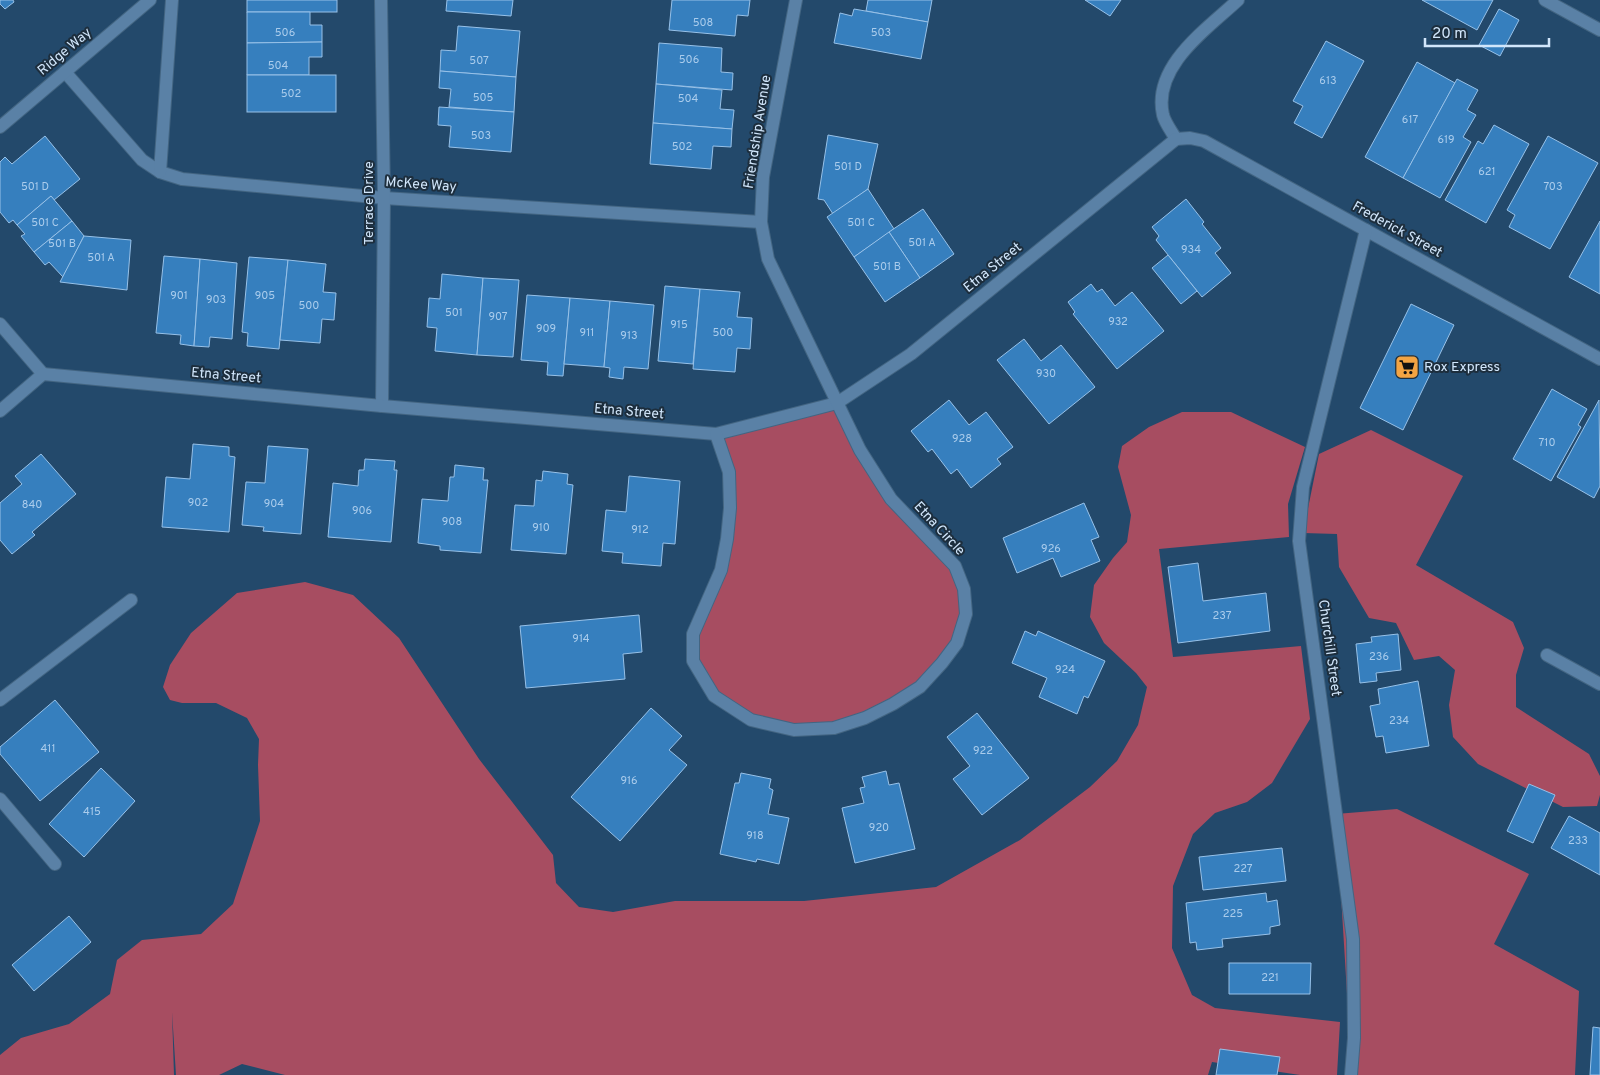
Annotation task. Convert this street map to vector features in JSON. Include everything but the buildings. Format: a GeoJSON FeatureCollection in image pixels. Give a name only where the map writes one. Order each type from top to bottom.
{"type":"FeatureCollection","features":[{"type":"Feature","properties":{"kind":"street","name":"Ridge Way"},"geometry":{"type":"LineString","coordinates":[[0,127],[150,0]]}},
{"type":"Feature","properties":{"kind":"street"},"geometry":{"type":"LineString","coordinates":[[160,172],[172,0]]}},
{"type":"Feature","properties":{"kind":"street","name":"Terrace Drive"},"geometry":{"type":"LineString","coordinates":[[381,0],[384,198],[382,406]]}},
{"type":"Feature","properties":{"kind":"street","name":"Friendship Avenue"},"geometry":{"type":"LineString","coordinates":[[796,0],[763,177],[761,222],[768,259],[837,403]]}},
{"type":"Feature","properties":{"kind":"street"},"geometry":{"type":"LineString","coordinates":[[1176,139],[1163,116],[1162,92],[1168,72],[1182,52],[1238,0]]}},
{"type":"Feature","properties":{"kind":"street"},"geometry":{"type":"LineString","coordinates":[[1545,0],[1600,30]]}},
{"type":"Feature","properties":{"kind":"street","name":"McKee Way"},"geometry":{"type":"LineString","coordinates":[[65,72],[142,160],[160,172],[182,179],[384,198],[761,222]]}},
{"type":"Feature","properties":{"kind":"street","name":"Frederick Street"},"geometry":{"type":"LineString","coordinates":[[1176,139],[1190,138],[1204,141],[1600,358]]}},
{"type":"Feature","properties":{"kind":"street","name":"Etna Street"},"geometry":{"type":"LineString","coordinates":[[43,374],[382,406],[716,434],[837,403],[911,354],[1176,139]]}},
{"type":"Feature","properties":{"kind":"street","name":"Churchill Street"},"geometry":{"type":"LineString","coordinates":[[1350,1075],[1354,1038],[1353,939],[1299,542],[1303,487],[1366,230]]}},
{"type":"Feature","properties":{"kind":"street"},"geometry":{"type":"LineString","coordinates":[[0,324],[43,374],[0,411]]}},
{"type":"Feature","properties":{"kind":"street","name":"Etna Circle"},"geometry":{"type":"LineString","coordinates":[[716,434],[729,472],[730,508],[727,539],[721,570],[693,634],[693,661],[714,696],[751,720],[794,730],[834,728],[865,718],[886,708],[920,687],[942,663],[956,643],[966,614],[964,589],[955,566],[891,499],[860,450],[837,403]]}},
{"type":"Feature","properties":{"kind":"street"},"geometry":{"type":"LineString","coordinates":[[0,700],[131,600]]}},
{"type":"Feature","properties":{"kind":"street"},"geometry":{"type":"LineString","coordinates":[[1547,655],[1600,684]]}},
{"type":"Feature","properties":{"kind":"street"},"geometry":{"type":"LineString","coordinates":[[0,799],[56,864]]}},
{"type":"Feature","properties":{"kind":"shaded area"},"geometry":{"type":"Polygon","coordinates":[[[837,403],[891,499],[955,566],[964,589],[957,643],[920,687],[834,728],[751,720],[714,696],[693,661],[693,634],[721,570],[730,508],[716,434],[837,403]]]}},
{"type":"Feature","properties":{"kind":"shaded area"},"geometry":{"type":"Polygon","coordinates":[[[1182,412],[1231,412],[1305,447],[1288,504],[1289,537],[1159,549],[1173,657],[1301,646],[1310,719],[1272,783],[1247,802],[1215,813],[1193,834],[1173,886],[1172,948],[1192,995],[1215,1008],[1340,1022],[1337,1075],[1300,1075],[1212,1062],[1208,1075],[285,1075],[242,1064],[219,1075],[176,1075],[172,1012],[174,1075],[0,1075],[0,1055],[21,1038],[69,1024],[110,994],[117,960],[142,940],[201,934],[233,904],[260,821],[259,739],[247,718],[216,703],[182,703],[170,700],[163,687],[170,665],[191,633],[237,593],[305,582],[353,595],[399,638],[479,759],[553,855],[556,883],[579,907],[613,912],[675,901],[804,901],[936,887],[1020,840],[1090,787],[1117,761],[1138,725],[1147,687],[1136,673],[1104,643],[1090,617],[1094,585],[1127,542],[1131,515],[1118,467],[1122,446],[1149,427],[1182,412]]]}},
{"type":"Feature","properties":{"kind":"shaded area"},"geometry":{"type":"Polygon","coordinates":[[[1371,430],[1463,476],[1416,565],[1513,622],[1524,648],[1516,675],[1516,707],[1589,754],[1600,776],[1600,795],[1597,806],[1563,807],[1478,764],[1453,737],[1449,705],[1455,670],[1439,656],[1414,660],[1396,623],[1369,618],[1339,567],[1337,534],[1303,533],[1319,454],[1371,430]]]}},
{"type":"Feature","properties":{"kind":"shaded area"},"geometry":{"type":"Polygon","coordinates":[[[1397,809],[1529,874],[1494,944],[1579,991],[1575,1075],[1352,1075],[1336,814],[1397,809]]]}},
{"type":"Feature","properties":{"kind":"place","name":"Rox Express"},"geometry":{"type":"Point","coordinates":[1407,367]}}]}
